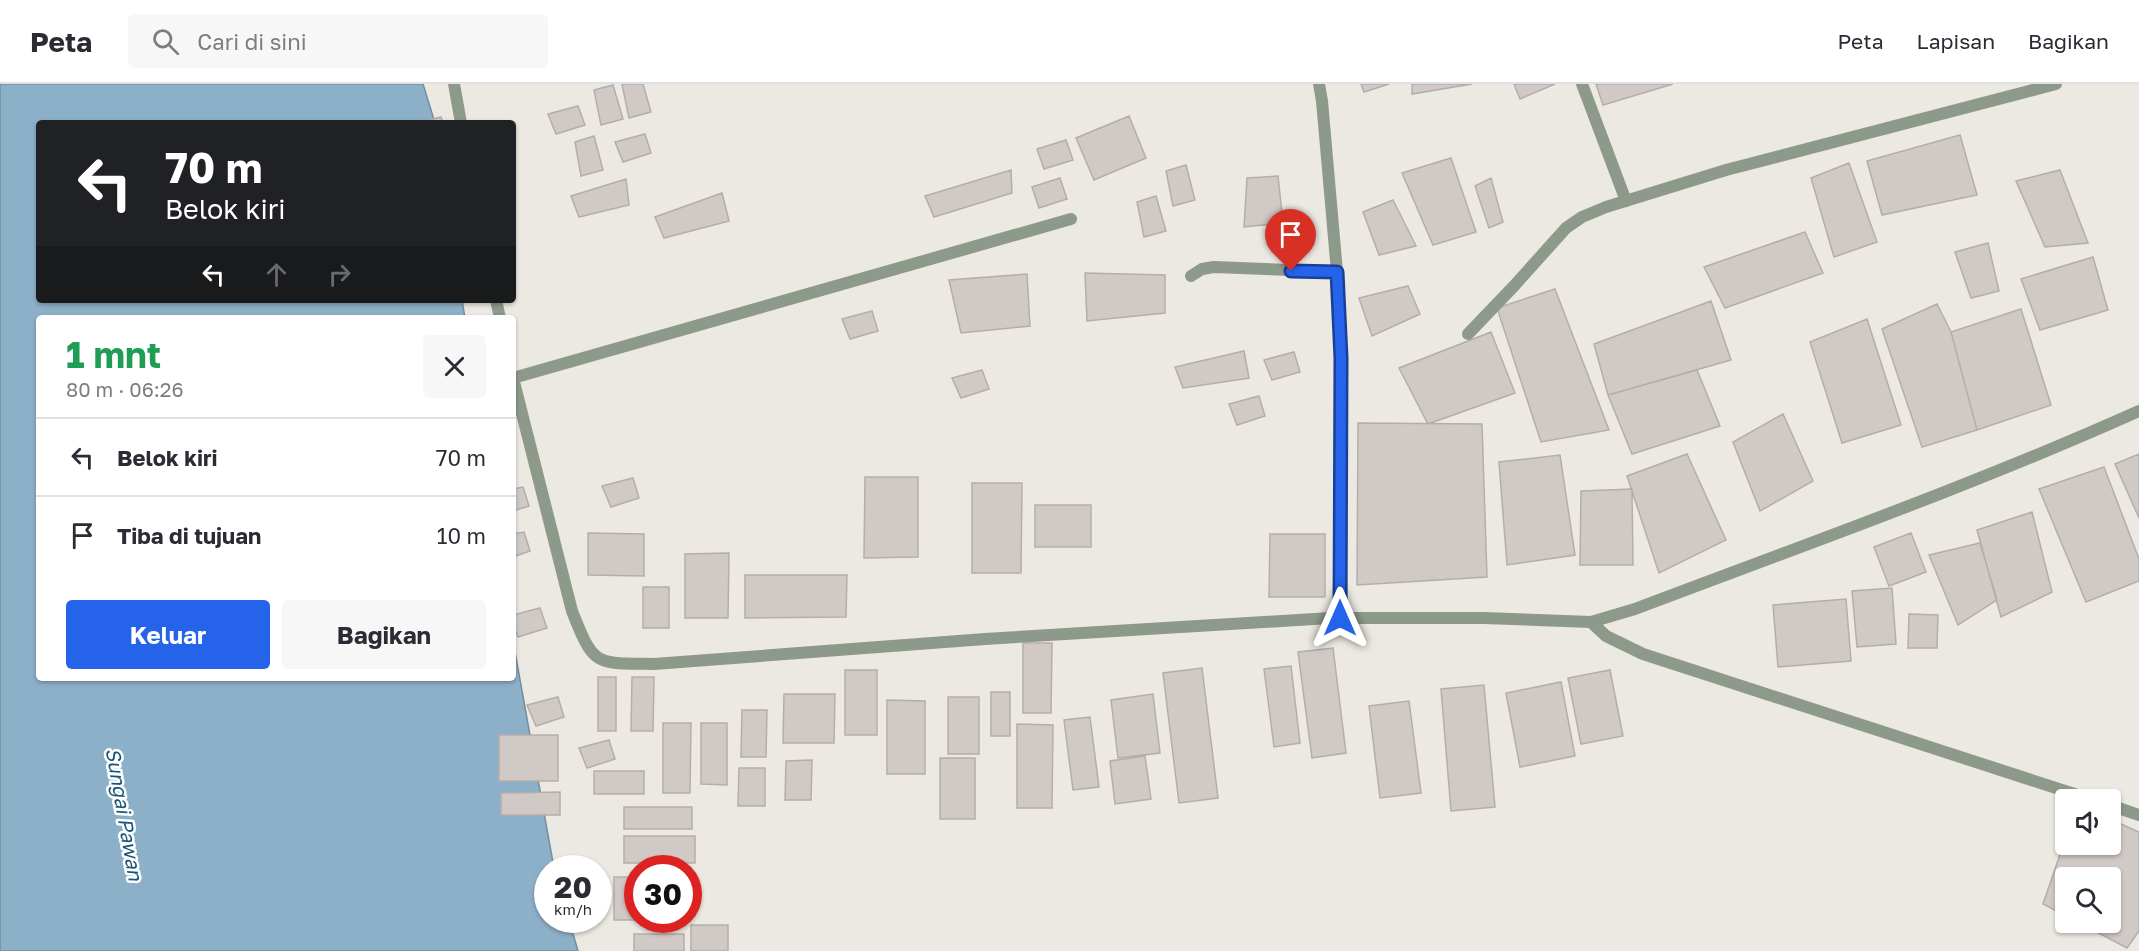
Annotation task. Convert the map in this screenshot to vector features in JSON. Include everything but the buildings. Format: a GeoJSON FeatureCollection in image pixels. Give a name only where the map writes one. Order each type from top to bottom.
{"type":"FeatureCollection","features":[{"type":"Feature","properties":{"kind":"street"},"geometry":{"type":"LineString","coordinates":[[454,84],[460,120]]}},
{"type":"Feature","properties":{"kind":"street"},"geometry":{"type":"LineString","coordinates":[[1319,84],[1337,272],[1341,358],[1340,618]]}},
{"type":"Feature","properties":{"kind":"street"},"geometry":{"type":"LineString","coordinates":[[1582,84],[1626,201]]}},
{"type":"Feature","properties":{"kind":"street"},"geometry":{"type":"LineString","coordinates":[[1468,334],[1515,286],[1566,228],[1582,217],[1726,170],[2056,84]]}},
{"type":"Feature","properties":{"kind":"street"},"geometry":{"type":"LineString","coordinates":[[516,377],[1071,219]]}},
{"type":"Feature","properties":{"kind":"street"},"geometry":{"type":"LineString","coordinates":[[1191,276],[1202,269],[1214,267],[1337,272]]}},
{"type":"Feature","properties":{"kind":"street"},"geometry":{"type":"LineString","coordinates":[[516,390],[572,611],[585,644],[597,658],[613,664],[654,664],[985,639],[1340,618],[1484,618],[1591,622],[1635,609],[1917,504],[2139,411]]}},
{"type":"Feature","properties":{"kind":"street"},"geometry":{"type":"LineString","coordinates":[[1591,622],[1606,636],[1642,654],[2059,789]]}},
{"type":"Feature","properties":{"kind":"street"},"geometry":{"type":"LineString","coordinates":[[2121,809],[2139,815]]}},
{"type":"Feature","properties":{"kind":"water","name":"Sungai Pawan"},"geometry":{"type":"Polygon","coordinates":[[[0,84],[423,84],[434,120],[36,120],[36,303],[462,303],[464,315],[36,315],[36,681],[516,681],[516,658],[552,855],[534,855],[534,933],[573,933],[578,951],[0,951],[0,84]]]}},
{"type":"Feature","properties":{"kind":"route"},"geometry":{"type":"LineString","coordinates":[[1291,271],[1337,272],[1341,358],[1340,618]]}}]}
